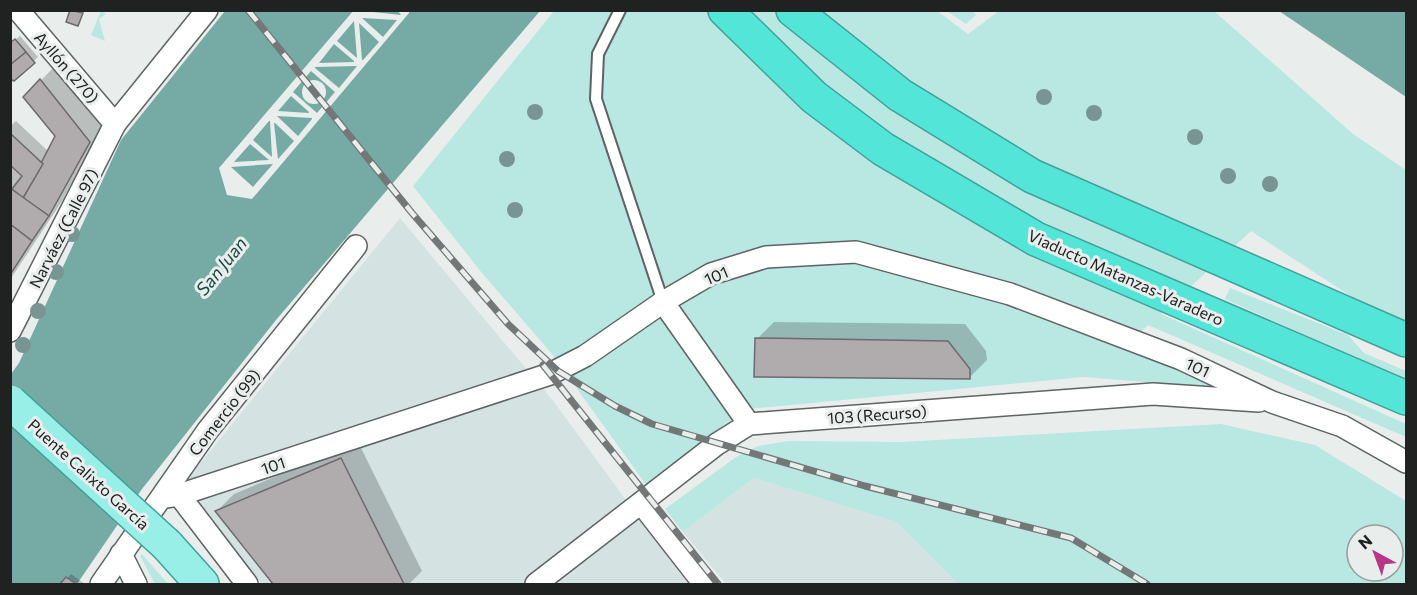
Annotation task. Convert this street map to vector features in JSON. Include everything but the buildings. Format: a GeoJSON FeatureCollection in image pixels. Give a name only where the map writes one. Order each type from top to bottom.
{"type":"FeatureCollection","features":[{"type":"Feature","properties":{"kind":"highway","name":"Viaducto Matanzas-Varadero"},"geometry":{"type":"LineString","coordinates":[[726,10],[814,97],[883,149],[1036,239],[1407,398]]}},
{"type":"Feature","properties":{"kind":"highway"},"geometry":{"type":"LineString","coordinates":[[793,10],[900,95],[1032,176],[1407,340]]}},
{"type":"Feature","properties":{"kind":"main road","name":"Puente Calixto García"},"geometry":{"type":"LineString","coordinates":[[10,402],[167,545],[202,585]]}},
{"type":"Feature","properties":{"kind":"street","name":"Ayllón (270)"},"geometry":{"type":"LineString","coordinates":[[18,10],[116,124]]}},
{"type":"Feature","properties":{"kind":"street"},"geometry":{"type":"LineString","coordinates":[[116,124],[207,10]]}},
{"type":"Feature","properties":{"kind":"street","name":"Narváez (Calle 97)"},"geometry":{"type":"LineString","coordinates":[[10,331],[116,124]]}},
{"type":"Feature","properties":{"kind":"street","name":"Comercio (99)"},"geometry":{"type":"LineString","coordinates":[[101,585],[121,554],[168,497],[207,430],[356,246]]}},
{"type":"Feature","properties":{"kind":"street","name":"101"},"geometry":{"type":"LineString","coordinates":[[168,497],[550,374],[585,356],[663,302],[711,274],[766,257],[856,252],[1010,294],[1181,359],[1272,402]]}},
{"type":"Feature","properties":{"kind":"street"},"geometry":{"type":"LineString","coordinates":[[663,302],[749,424]]}},
{"type":"Feature","properties":{"kind":"street","name":"103 (Recurso)"},"geometry":{"type":"LineString","coordinates":[[536,585],[717,444],[749,424],[1153,394],[1272,402]]}},
{"type":"Feature","properties":{"kind":"street"},"geometry":{"type":"LineString","coordinates":[[1272,402],[1342,426],[1407,462]]}},
{"type":"Feature","properties":{"kind":"street"},"geometry":{"type":"LineString","coordinates":[[168,497],[247,585]]}},
{"type":"Feature","properties":{"kind":"street"},"geometry":{"type":"LineString","coordinates":[[641,503],[704,585]]}},
{"type":"Feature","properties":{"kind":"street"},"geometry":{"type":"LineString","coordinates":[[121,554],[136,585]]}},
{"type":"Feature","properties":{"kind":"lane"},"geometry":{"type":"LineString","coordinates":[[621,10],[598,54],[596,99],[663,302]]}},
{"type":"Feature","properties":{"kind":"shaded area"},"geometry":{"type":"Polygon","coordinates":[[[101,11],[106,14],[99,19],[105,41],[91,35],[101,11]]]}},
{"type":"Feature","properties":{"kind":"shaded area"},"geometry":{"type":"Polygon","coordinates":[[[554,11],[937,11],[968,34],[999,11],[1214,11],[1353,134],[1406,170],[1406,325],[1372,310],[1251,231],[1161,314],[1406,424],[1406,437],[1148,325],[1125,347],[1217,388],[1084,377],[749,409],[725,424],[647,486],[552,354],[482,273],[413,186],[554,11]]]}},
{"type":"Feature","properties":{"kind":"shaded area"},"geometry":{"type":"Polygon","coordinates":[[[947,11],[972,11],[976,15],[966,24],[947,11]]]}},
{"type":"Feature","properties":{"kind":"shaded area"},"geometry":{"type":"Polygon","coordinates":[[[400,218],[554,402],[688,584],[262,584],[184,483],[400,218]]]}},
{"type":"Feature","properties":{"kind":"shaded area"},"geometry":{"type":"Polygon","coordinates":[[[1230,288],[1348,335],[1364,353],[1406,371],[1406,381],[1225,299],[1230,288]]]}},
{"type":"Feature","properties":{"kind":"shaded area"},"geometry":{"type":"Polygon","coordinates":[[[1221,424],[1315,445],[1406,501],[1406,584],[958,584],[896,522],[754,478],[683,532],[665,509],[736,457],[758,446],[789,441],[902,442],[1221,424]]]}},
{"type":"Feature","properties":{"kind":"shaded area"},"geometry":{"type":"Polygon","coordinates":[[[754,478],[896,522],[958,584],[726,584],[683,532],[754,478]]]}},
{"type":"Feature","properties":{"kind":"shaded area"},"geometry":{"type":"Polygon","coordinates":[[[142,554],[168,584],[155,584],[140,556],[142,554]]]}},
{"type":"Feature","properties":{"kind":"water","name":"San Juan"},"geometry":{"type":"Polygon","coordinates":[[[225,11],[540,11],[276,320],[142,489],[77,584],[11,584],[11,374],[19,363],[121,140],[225,11]]]}},
{"type":"Feature","properties":{"kind":"water"},"geometry":{"type":"Polygon","coordinates":[[[1279,11],[1406,11],[1406,97],[1279,11]]]}},
{"type":"Feature","properties":{"kind":"pier"},"geometry":{"type":"Polygon","coordinates":[[[354,10],[401,15],[398,11],[409,11],[252,199],[227,195],[219,168],[354,10]],[[362,18],[383,37],[397,20],[362,18]],[[354,21],[337,41],[357,58],[354,21]],[[359,23],[362,60],[379,42],[359,23]],[[334,44],[319,63],[354,62],[334,44]],[[357,66],[315,67],[315,68],[339,88],[357,66]],[[311,71],[293,92],[317,113],[335,92],[311,71]],[[291,96],[278,111],[309,113],[291,96]],[[277,116],[298,136],[312,118],[277,116]],[[270,121],[253,140],[272,157],[270,121]],[[274,123],[278,159],[294,141],[274,123]],[[250,144],[234,162],[269,160],[250,144]],[[273,164],[231,167],[253,187],[273,164]]]}},
{"type":"Feature","properties":{"kind":"pier"},"geometry":{"type":"Polygon","coordinates":[[[314,80],[319,81],[325,87],[325,97],[319,103],[314,104],[309,103],[303,97],[302,92],[303,87],[309,81],[314,80]]]}},
{"type":"Feature","properties":{"kind":"railway"},"geometry":{"type":"LineString","coordinates":[[248,10],[412,213],[508,324],[558,371],[615,406],[652,424],[865,486],[1071,538],[1147,584]]}},
{"type":"Feature","properties":{"kind":"railway"},"geometry":{"type":"LineString","coordinates":[[543,365],[718,584]]}}]}
